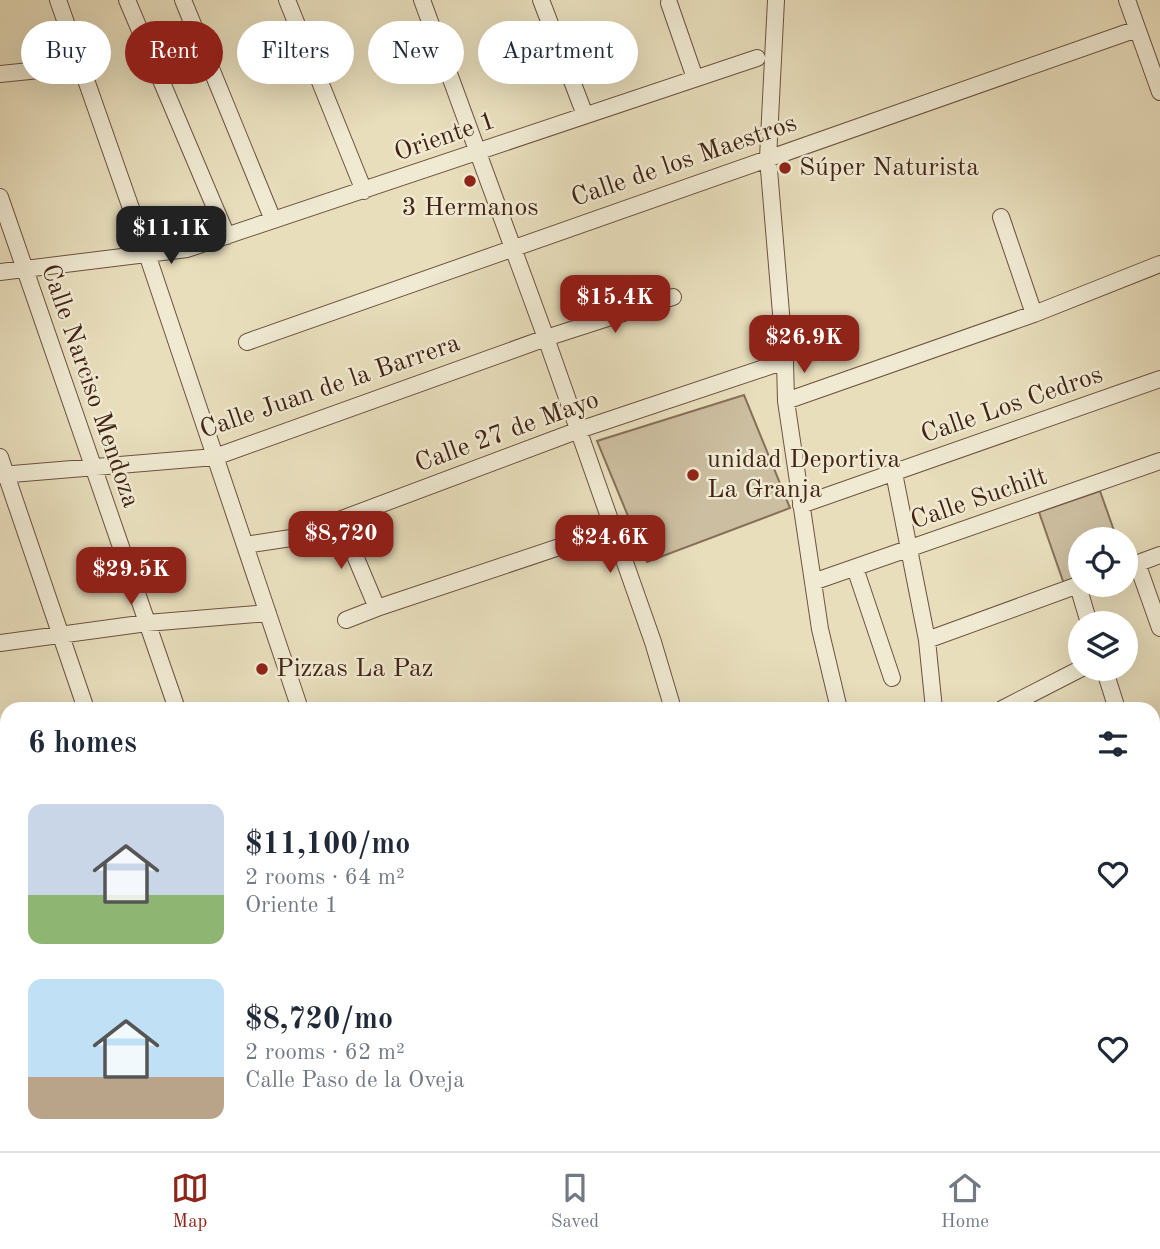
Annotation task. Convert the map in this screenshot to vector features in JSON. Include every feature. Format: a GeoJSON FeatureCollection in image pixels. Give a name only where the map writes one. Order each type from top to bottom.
{"type":"FeatureCollection","features":[{"type":"Feature","properties":{"kind":"street"},"geometry":{"type":"LineString","coordinates":[[58,0],[65,21]]}},
{"type":"Feature","properties":{"kind":"street"},"geometry":{"type":"LineString","coordinates":[[127,0],[227,236]]}},
{"type":"Feature","properties":{"kind":"street"},"geometry":{"type":"LineString","coordinates":[[183,0],[273,220]]}},
{"type":"Feature","properties":{"kind":"street"},"geometry":{"type":"LineString","coordinates":[[287,0],[365,191]]}},
{"type":"Feature","properties":{"kind":"street"},"geometry":{"type":"LineString","coordinates":[[422,0],[579,430],[653,642],[671,702]]}},
{"type":"Feature","properties":{"kind":"street"},"geometry":{"type":"LineString","coordinates":[[541,0],[585,115]]}},
{"type":"Feature","properties":{"kind":"street"},"geometry":{"type":"LineString","coordinates":[[776,0],[768,158],[786,401],[820,629],[837,702]]}},
{"type":"Feature","properties":{"kind":"street"},"geometry":{"type":"LineString","coordinates":[[1127,0],[1160,92]]}},
{"type":"Feature","properties":{"kind":"street"},"geometry":{"type":"LineString","coordinates":[[669,3],[695,78]]}},
{"type":"Feature","properties":{"kind":"street","name":"Calle de los Maestros"},"geometry":{"type":"LineString","coordinates":[[247,342],[1138,29]]}},
{"type":"Feature","properties":{"kind":"street","name":"Oriente 1"},"geometry":{"type":"LineString","coordinates":[[0,272],[187,249],[757,58]]}},
{"type":"Feature","properties":{"kind":"street"},"geometry":{"type":"LineString","coordinates":[[0,74],[21,72]]}},
{"type":"Feature","properties":{"kind":"street"},"geometry":{"type":"LineString","coordinates":[[86,84],[147,254],[298,702]]}},
{"type":"Feature","properties":{"kind":"street","name":"Calle Narciso Mendoza"},"geometry":{"type":"LineString","coordinates":[[0,197],[175,702]]}},
{"type":"Feature","properties":{"kind":"street"},"geometry":{"type":"LineString","coordinates":[[1001,217],[1034,314]]}},
{"type":"Feature","properties":{"kind":"street"},"geometry":{"type":"LineString","coordinates":[[786,401],[1034,314],[1160,264]]}},
{"type":"Feature","properties":{"kind":"street","name":"Calle Juan de la Barrera"},"geometry":{"type":"LineString","coordinates":[[3,475],[215,457],[546,338],[673,297]]}},
{"type":"Feature","properties":{"kind":"street","name":"Calle 27 de Mayo"},"geometry":{"type":"LineString","coordinates":[[245,545],[291,538],[579,430],[785,361]]}},
{"type":"Feature","properties":{"kind":"street","name":"Calle Los Cedros"},"geometry":{"type":"LineString","coordinates":[[801,505],[1160,379]]}},
{"type":"Feature","properties":{"kind":"street"},"geometry":{"type":"LineString","coordinates":[[0,457],[3,475],[84,702]]}},
{"type":"Feature","properties":{"kind":"street","name":"Calle Suchilt"},"geometry":{"type":"LineString","coordinates":[[813,582],[1160,461]]}},
{"type":"Feature","properties":{"kind":"street"},"geometry":{"type":"LineString","coordinates":[[894,473],[927,640],[933,702]]}},
{"type":"Feature","properties":{"kind":"street"},"geometry":{"type":"LineString","coordinates":[[340,520],[377,608]]}},
{"type":"Feature","properties":{"kind":"street"},"geometry":{"type":"LineString","coordinates":[[346,620],[613,529]]}},
{"type":"Feature","properties":{"kind":"street"},"geometry":{"type":"LineString","coordinates":[[1138,563],[1160,555]]}},
{"type":"Feature","properties":{"kind":"street"},"geometry":{"type":"LineString","coordinates":[[855,568],[892,678]]}},
{"type":"Feature","properties":{"kind":"street"},"geometry":{"type":"LineString","coordinates":[[1138,581],[1160,628]]}},
{"type":"Feature","properties":{"kind":"street"},"geometry":{"type":"LineString","coordinates":[[927,640],[1068,589]]}},
{"type":"Feature","properties":{"kind":"street"},"geometry":{"type":"LineString","coordinates":[[0,643],[147,623],[268,613]]}},
{"type":"Feature","properties":{"kind":"street"},"geometry":{"type":"LineString","coordinates":[[1016,702],[1068,675]]}},
{"type":"Feature","properties":{"kind":"street"},"geometry":{"type":"LineString","coordinates":[[1108,681],[1115,702]]}},
{"type":"Feature","properties":{"kind":"shaded area","name":"unidad Deportiva La Granja"},"geometry":{"type":"Polygon","coordinates":[[[744,395],[790,508],[647,562],[597,441],[744,395]]]}},
{"type":"Feature","properties":{"kind":"shaded area"},"geometry":{"type":"Polygon","coordinates":[[[1100,491],[1113,527],[1068,527],[1068,582],[1064,584],[1039,512],[1100,491]]]}},
{"type":"Feature","properties":{"kind":"place","name":"Súper Naturista"},"geometry":{"type":"Point","coordinates":[785,168]}},
{"type":"Feature","properties":{"kind":"place","name":"3 Hermanos"},"geometry":{"type":"Point","coordinates":[470,181]}},
{"type":"Feature","properties":{"kind":"place","name":"unidad Deportiva La Granja"},"geometry":{"type":"Point","coordinates":[693,475]}},
{"type":"Feature","properties":{"kind":"place","name":"Pizzas La Paz"},"geometry":{"type":"Point","coordinates":[262,669]}}]}
